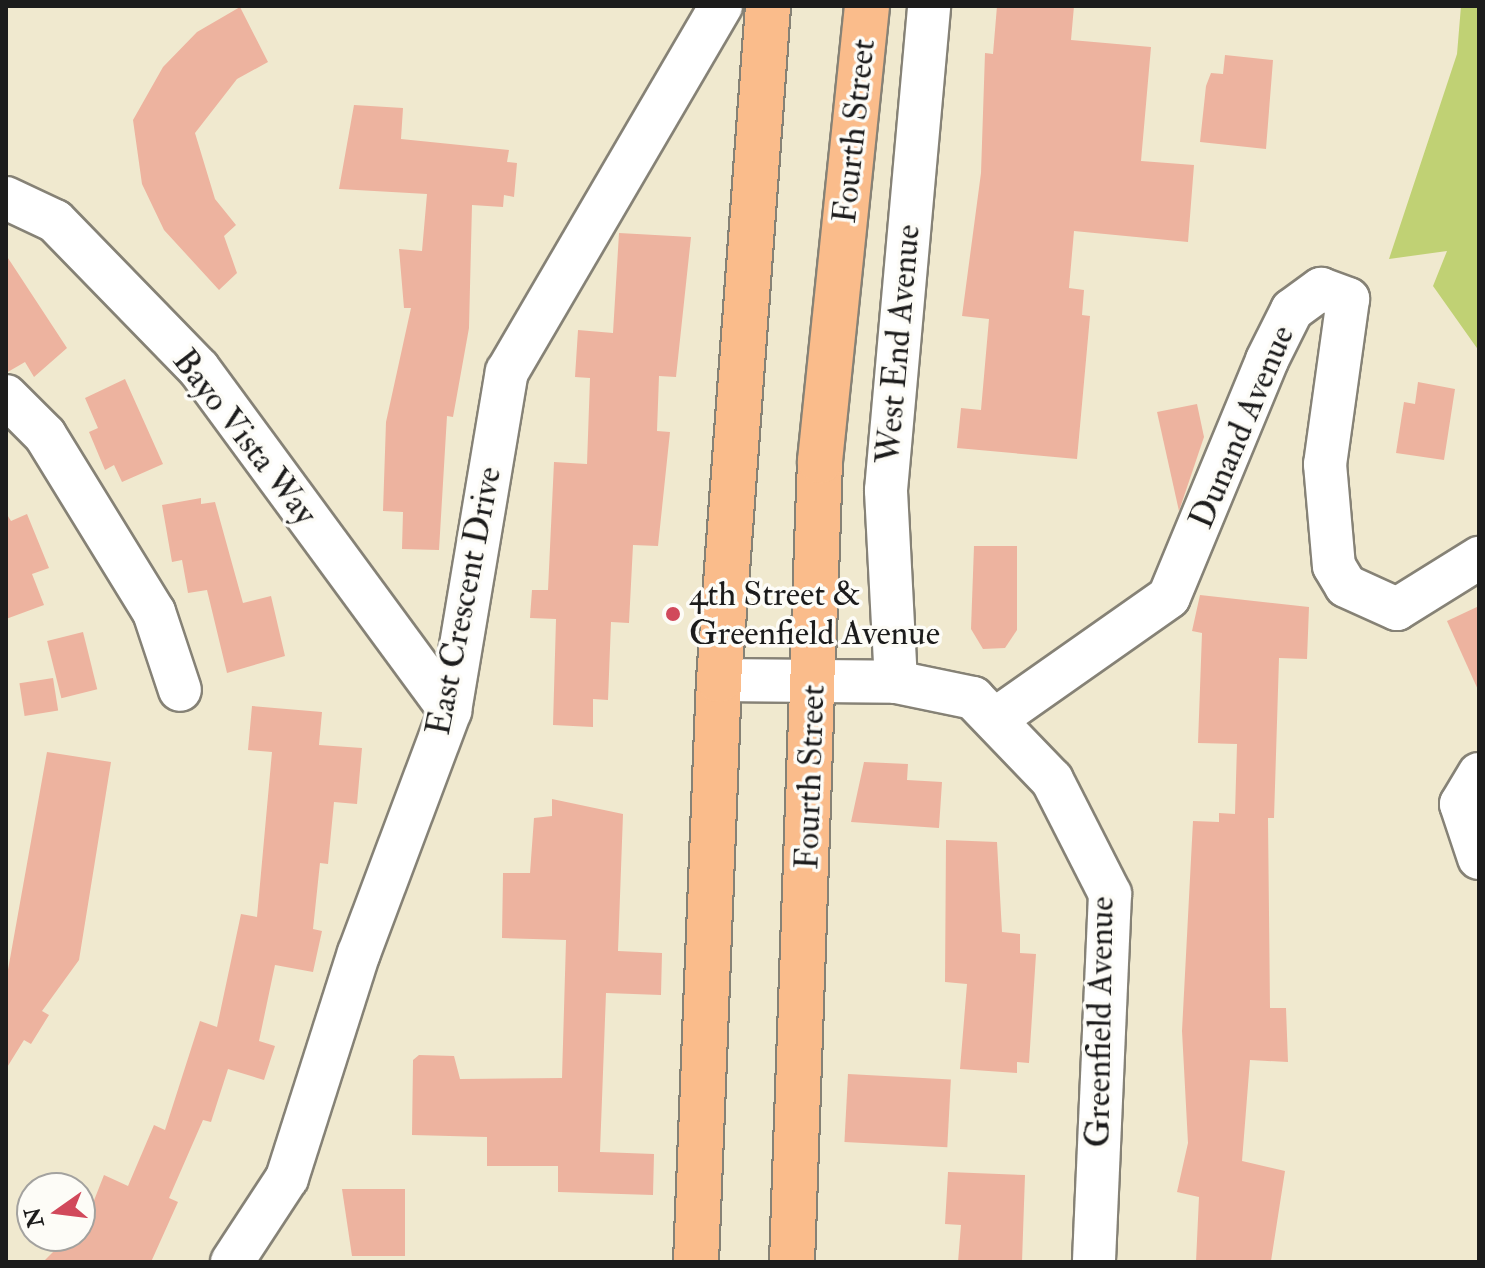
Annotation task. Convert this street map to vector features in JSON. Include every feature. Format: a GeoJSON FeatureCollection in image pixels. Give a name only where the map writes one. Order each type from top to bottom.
{"type":"FeatureCollection","features":[{"type":"Feature","properties":{"kind":"main road"},"geometry":{"type":"LineString","coordinates":[[696,1262],[719,680],[768,6]]}},
{"type":"Feature","properties":{"kind":"main road","name":"Fourth Street"},"geometry":{"type":"LineString","coordinates":[[792,1262],[820,461],[867,6]]}},
{"type":"Feature","properties":{"kind":"street","name":"East Crescent Drive"},"geometry":{"type":"LineString","coordinates":[[232,1262],[287,1178],[359,953],[450,711],[507,372],[721,6]]}},
{"type":"Feature","properties":{"kind":"street","name":"West End Avenue"},"geometry":{"type":"LineString","coordinates":[[896,682],[886,490],[929,6]]}},
{"type":"Feature","properties":{"kind":"street","name":"Bayo Vista Way"},"geometry":{"type":"LineString","coordinates":[[6,198],[55,221],[199,369],[450,711]]}},
{"type":"Feature","properties":{"kind":"street","name":"Dunand Avenue"},"geometry":{"type":"LineString","coordinates":[[997,718],[1169,597],[1267,360],[1292,310],[1321,289],[1348,299],[1325,464],[1334,566],[1346,586],[1397,609],[1479,558]]}},
{"type":"Feature","properties":{"kind":"street"},"geometry":{"type":"LineString","coordinates":[[6,396],[45,435],[154,612],[180,690]]}},
{"type":"Feature","properties":{"kind":"street","name":"Greenfield Avenue"},"geometry":{"type":"LineString","coordinates":[[719,680],[896,682],[973,698],[997,718],[1052,780],[1110,894],[1094,1262]]}},
{"type":"Feature","properties":{"kind":"street"},"geometry":{"type":"LineString","coordinates":[[1479,774],[1461,804],[1479,858]]}},
{"type":"Feature","properties":{"kind":"green space"},"geometry":{"type":"Polygon","coordinates":[[[1461,6],[1479,6],[1479,351],[1433,286],[1447,251],[1389,259],[1457,54],[1461,6]]]}},
{"type":"Feature","properties":{"kind":"building"},"geometry":{"type":"Polygon","coordinates":[[[997,6],[1074,6],[1071,40],[1151,47],[1141,161],[1194,165],[1188,242],[1074,231],[1069,288],[1084,290],[1082,315],[1090,316],[1077,459],[957,448],[961,408],[981,410],[989,319],[962,316],[981,173],[985,53],[993,54],[997,6]]]}},
{"type":"Feature","properties":{"kind":"building"},"geometry":{"type":"Polygon","coordinates":[[[240,7],[268,62],[237,79],[195,133],[215,199],[236,225],[224,236],[237,273],[219,290],[164,230],[142,184],[133,120],[163,67],[197,32],[240,7]]]}},
{"type":"Feature","properties":{"kind":"building"},"geometry":{"type":"Polygon","coordinates":[[[1225,55],[1273,60],[1266,149],[1200,142],[1206,86],[1211,73],[1223,74],[1225,55]]]}},
{"type":"Feature","properties":{"kind":"building"},"geometry":{"type":"Polygon","coordinates":[[[354,105],[403,108],[401,139],[509,150],[507,162],[517,163],[514,197],[504,195],[503,207],[472,205],[469,328],[453,417],[447,416],[439,550],[402,549],[403,512],[383,511],[386,422],[411,308],[404,308],[399,249],[422,251],[427,194],[339,189],[354,105]]]}},
{"type":"Feature","properties":{"kind":"building"},"geometry":{"type":"Polygon","coordinates":[[[619,233],[691,237],[676,377],[659,376],[657,431],[670,432],[658,546],[633,545],[629,623],[611,622],[608,700],[593,699],[593,727],[553,725],[556,619],[530,618],[532,590],[548,590],[554,462],[587,464],[590,378],[575,377],[578,330],[613,333],[619,233]]]}},
{"type":"Feature","properties":{"kind":"building"},"geometry":{"type":"Polygon","coordinates":[[[6,255],[67,348],[34,377],[25,362],[6,373],[6,255]]]}},
{"type":"Feature","properties":{"kind":"building"},"geometry":{"type":"Polygon","coordinates":[[[125,379],[163,464],[122,482],[114,465],[105,470],[89,432],[98,428],[85,398],[125,379]]]}},
{"type":"Feature","properties":{"kind":"building"},"geometry":{"type":"Polygon","coordinates":[[[1418,382],[1455,389],[1444,460],[1396,453],[1404,402],[1415,404],[1418,382]]]}},
{"type":"Feature","properties":{"kind":"building"},"geometry":{"type":"Polygon","coordinates":[[[1197,404],[1204,437],[1179,511],[1157,412],[1197,404]]]}},
{"type":"Feature","properties":{"kind":"building"},"geometry":{"type":"Polygon","coordinates":[[[201,498],[201,504],[215,502],[243,603],[271,596],[285,656],[227,673],[207,590],[188,593],[182,560],[172,562],[162,505],[201,498]]]}},
{"type":"Feature","properties":{"kind":"building"},"geometry":{"type":"Polygon","coordinates":[[[6,513],[11,521],[27,514],[49,568],[32,574],[44,605],[6,619],[6,513]]]}},
{"type":"Feature","properties":{"kind":"building"},"geometry":{"type":"Polygon","coordinates":[[[974,546],[1017,546],[1017,630],[1005,648],[983,649],[971,629],[974,546]]]}},
{"type":"Feature","properties":{"kind":"building"},"geometry":{"type":"Polygon","coordinates":[[[1200,595],[1309,607],[1307,659],[1279,658],[1274,818],[1268,818],[1270,1008],[1286,1008],[1288,1062],[1250,1060],[1242,1161],[1285,1171],[1271,1261],[1196,1262],[1199,1197],[1177,1192],[1188,1143],[1182,1031],[1193,821],[1219,822],[1219,813],[1235,814],[1237,744],[1198,743],[1202,633],[1192,631],[1200,595]]]}},
{"type":"Feature","properties":{"kind":"building"},"geometry":{"type":"Polygon","coordinates":[[[1479,606],[1479,692],[1447,621],[1479,606]]]}},
{"type":"Feature","properties":{"kind":"building"},"geometry":{"type":"Polygon","coordinates":[[[83,632],[97,689],[61,698],[47,641],[83,632]]]}},
{"type":"Feature","properties":{"kind":"building"},"geometry":{"type":"Polygon","coordinates":[[[53,678],[58,711],[25,716],[19,683],[53,678]]]}},
{"type":"Feature","properties":{"kind":"building"},"geometry":{"type":"Polygon","coordinates":[[[252,706],[322,712],[319,745],[362,748],[357,804],[334,802],[328,864],[320,863],[313,929],[322,931],[313,972],[275,965],[259,1041],[275,1046],[264,1080],[228,1069],[211,1122],[203,1120],[169,1198],[178,1202],[151,1262],[43,1262],[53,1252],[96,1252],[96,1195],[104,1175],[128,1186],[154,1125],[165,1130],[200,1021],[217,1027],[241,914],[257,917],[272,752],[248,750],[252,706]]]}},
{"type":"Feature","properties":{"kind":"building"},"geometry":{"type":"Polygon","coordinates":[[[47,752],[111,762],[79,960],[42,1011],[49,1015],[31,1044],[24,1040],[6,1069],[6,981],[47,752]]]}},
{"type":"Feature","properties":{"kind":"building"},"geometry":{"type":"Polygon","coordinates":[[[864,762],[908,764],[907,780],[942,782],[939,828],[851,822],[864,762]]]}},
{"type":"Feature","properties":{"kind":"building"},"geometry":{"type":"Polygon","coordinates":[[[552,799],[623,814],[618,951],[662,953],[661,995],[606,993],[600,1152],[654,1154],[653,1195],[558,1192],[558,1166],[487,1166],[487,1137],[412,1135],[413,1060],[419,1055],[454,1056],[460,1079],[562,1078],[566,940],[502,938],[503,873],[530,873],[534,818],[552,816],[552,799]]]}},
{"type":"Feature","properties":{"kind":"building"},"geometry":{"type":"Polygon","coordinates":[[[946,840],[997,842],[1002,932],[1020,934],[1020,953],[1036,954],[1029,1063],[1017,1062],[1017,1073],[960,1069],[967,984],[945,982],[946,840]]]}},
{"type":"Feature","properties":{"kind":"building"},"geometry":{"type":"Polygon","coordinates":[[[848,1074],[951,1079],[947,1147],[844,1142],[848,1074]]]}},
{"type":"Feature","properties":{"kind":"building"},"geometry":{"type":"Polygon","coordinates":[[[948,1172],[1025,1175],[1022,1262],[958,1262],[961,1225],[945,1224],[948,1172]]]}},
{"type":"Feature","properties":{"kind":"building"},"geometry":{"type":"Polygon","coordinates":[[[342,1189],[405,1189],[405,1256],[352,1256],[342,1189]]]}},
{"type":"Feature","properties":{"kind":"place","name":"4th Street & Greenfield Avenue"},"geometry":{"type":"Point","coordinates":[673,614]}}]}
